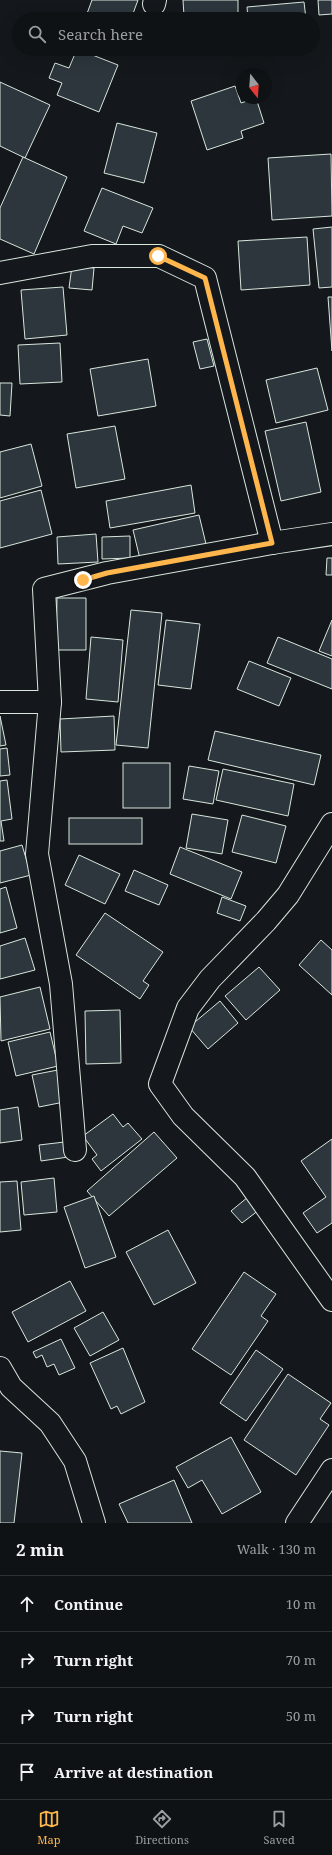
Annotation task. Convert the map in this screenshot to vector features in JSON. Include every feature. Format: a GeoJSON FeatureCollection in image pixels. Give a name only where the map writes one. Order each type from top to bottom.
{"type":"FeatureCollection","features":[{"type":"Feature","properties":{"kind":"street"},"geometry":{"type":"LineString","coordinates":[[0,273],[92,256],[158,256],[205,278],[272,543]]}},
{"type":"Feature","properties":{"kind":"street"},"geometry":{"type":"LineString","coordinates":[[76,1150],[61,984],[37,854],[50,702],[44,589],[107,573],[272,543],[332,534]]}},
{"type":"Feature","properties":{"kind":"street"},"geometry":{"type":"LineString","coordinates":[[0,702],[50,702]]}},
{"type":"Feature","properties":{"kind":"street"},"geometry":{"type":"LineString","coordinates":[[332,824],[288,895],[266,921],[210,979],[188,1008],[160,1084],[183,1116],[245,1177],[332,1300]]}},
{"type":"Feature","properties":{"kind":"street"},"geometry":{"type":"LineString","coordinates":[[0,1368],[11,1387],[50,1423],[75,1461],[94,1523]]}},
{"type":"Feature","properties":{"kind":"street"},"geometry":{"type":"LineString","coordinates":[[297,1523],[332,1470]]}},
{"type":"Feature","properties":{"kind":"building"},"geometry":{"type":"Polygon","coordinates":[[[92,0],[138,0],[134,12],[88,12],[92,0]]]}},
{"type":"Feature","properties":{"kind":"building"},"geometry":{"type":"Polygon","coordinates":[[[183,0],[238,0],[238,12],[184,12],[183,0]]]}},
{"type":"Feature","properties":{"kind":"building"},"geometry":{"type":"Polygon","coordinates":[[[318,0],[332,0],[332,14],[320,15],[318,0]]]}},
{"type":"Feature","properties":{"kind":"building"},"geometry":{"type":"Polygon","coordinates":[[[304,2],[305,12],[247,12],[247,7],[304,2]]]}},
{"type":"Feature","properties":{"kind":"building"},"geometry":{"type":"Polygon","coordinates":[[[74,56],[95,56],[118,65],[99,112],[57,95],[62,83],[49,78],[55,63],[69,68],[74,56]]]}},
{"type":"Feature","properties":{"kind":"building"},"geometry":{"type":"Polygon","coordinates":[[[0,82],[50,105],[25,158],[0,146],[0,82]]]}},
{"type":"Feature","properties":{"kind":"building"},"geometry":{"type":"Polygon","coordinates":[[[235,86],[236,104],[258,104],[264,123],[241,131],[243,138],[207,150],[191,101],[235,86]]]}},
{"type":"Feature","properties":{"kind":"building"},"geometry":{"type":"Polygon","coordinates":[[[117,123],[157,133],[144,183],[104,173],[117,123]]]}},
{"type":"Feature","properties":{"kind":"building"},"geometry":{"type":"Polygon","coordinates":[[[331,154],[332,216],[272,220],[268,158],[331,154]]]}},
{"type":"Feature","properties":{"kind":"building"},"geometry":{"type":"Polygon","coordinates":[[[23,157],[67,177],[34,254],[0,239],[0,208],[23,157]]]}},
{"type":"Feature","properties":{"kind":"building"},"geometry":{"type":"Polygon","coordinates":[[[102,188],[153,208],[142,233],[123,226],[116,244],[84,231],[102,188]]]}},
{"type":"Feature","properties":{"kind":"building"},"geometry":{"type":"Polygon","coordinates":[[[332,227],[332,287],[319,288],[313,229],[332,227]]]}},
{"type":"Feature","properties":{"kind":"building"},"geometry":{"type":"Polygon","coordinates":[[[307,237],[310,285],[241,290],[238,241],[307,237]]]}},
{"type":"Feature","properties":{"kind":"building"},"geometry":{"type":"Polygon","coordinates":[[[72,266],[94,268],[92,290],[69,288],[72,266]]]}},
{"type":"Feature","properties":{"kind":"building"},"geometry":{"type":"Polygon","coordinates":[[[63,287],[67,335],[25,339],[21,290],[63,287]]]}},
{"type":"Feature","properties":{"kind":"building"},"geometry":{"type":"Polygon","coordinates":[[[328,297],[332,297],[332,351],[328,297]]]}},
{"type":"Feature","properties":{"kind":"building"},"geometry":{"type":"Polygon","coordinates":[[[207,339],[214,366],[200,369],[193,342],[207,339]]]}},
{"type":"Feature","properties":{"kind":"building"},"geometry":{"type":"Polygon","coordinates":[[[60,343],[62,382],[20,384],[18,345],[60,343]]]}},
{"type":"Feature","properties":{"kind":"building"},"geometry":{"type":"Polygon","coordinates":[[[148,359],[156,406],[98,416],[90,369],[148,359]]]}},
{"type":"Feature","properties":{"kind":"building"},"geometry":{"type":"Polygon","coordinates":[[[317,368],[328,410],[276,423],[266,380],[317,368]]]}},
{"type":"Feature","properties":{"kind":"building"},"geometry":{"type":"Polygon","coordinates":[[[0,383],[12,383],[10,416],[0,415],[0,383]]]}},
{"type":"Feature","properties":{"kind":"building"},"geometry":{"type":"Polygon","coordinates":[[[306,422],[321,492],[281,501],[265,431],[306,422]]]}},
{"type":"Feature","properties":{"kind":"building"},"geometry":{"type":"Polygon","coordinates":[[[115,426],[125,479],[76,488],[67,434],[115,426]]]}},
{"type":"Feature","properties":{"kind":"building"},"geometry":{"type":"Polygon","coordinates":[[[31,444],[42,486],[0,498],[0,452],[31,444]]]}},
{"type":"Feature","properties":{"kind":"building"},"geometry":{"type":"Polygon","coordinates":[[[191,485],[195,513],[110,528],[106,501],[191,485]]]}},
{"type":"Feature","properties":{"kind":"building"},"geometry":{"type":"Polygon","coordinates":[[[41,490],[52,534],[0,548],[0,501],[41,490]]]}},
{"type":"Feature","properties":{"kind":"building"},"geometry":{"type":"Polygon","coordinates":[[[199,515],[206,544],[140,559],[133,530],[199,515]]]}},
{"type":"Feature","properties":{"kind":"building"},"geometry":{"type":"Polygon","coordinates":[[[96,534],[98,562],[58,564],[57,537],[96,534]]]}},
{"type":"Feature","properties":{"kind":"building"},"geometry":{"type":"Polygon","coordinates":[[[130,536],[130,558],[102,559],[102,537],[130,536]]]}},
{"type":"Feature","properties":{"kind":"building"},"geometry":{"type":"Polygon","coordinates":[[[327,558],[332,558],[332,575],[326,575],[327,558]]]}},
{"type":"Feature","properties":{"kind":"building"},"geometry":{"type":"Polygon","coordinates":[[[57,598],[86,598],[86,650],[56,650],[57,598]]]}},
{"type":"Feature","properties":{"kind":"building"},"geometry":{"type":"Polygon","coordinates":[[[131,610],[162,613],[148,748],[116,745],[131,610]]]}},
{"type":"Feature","properties":{"kind":"building"},"geometry":{"type":"Polygon","coordinates":[[[166,620],[200,624],[191,689],[158,685],[166,620]]]}},
{"type":"Feature","properties":{"kind":"building"},"geometry":{"type":"Polygon","coordinates":[[[332,620],[332,656],[319,651],[332,620]]]}},
{"type":"Feature","properties":{"kind":"building"},"geometry":{"type":"Polygon","coordinates":[[[91,637],[123,640],[118,702],[86,699],[91,637]]]}},
{"type":"Feature","properties":{"kind":"building"},"geometry":{"type":"Polygon","coordinates":[[[278,637],[332,659],[332,689],[267,663],[278,637]]]}},
{"type":"Feature","properties":{"kind":"building"},"geometry":{"type":"Polygon","coordinates":[[[249,661],[291,678],[279,706],[237,689],[249,661]]]}},
{"type":"Feature","properties":{"kind":"building"},"geometry":{"type":"Polygon","coordinates":[[[0,716],[6,745],[0,746],[0,716]]]}},
{"type":"Feature","properties":{"kind":"building"},"geometry":{"type":"Polygon","coordinates":[[[114,716],[115,750],[61,752],[60,719],[114,716]]]}},
{"type":"Feature","properties":{"kind":"building"},"geometry":{"type":"Polygon","coordinates":[[[215,731],[321,755],[314,785],[208,760],[215,731]]]}},
{"type":"Feature","properties":{"kind":"building"},"geometry":{"type":"Polygon","coordinates":[[[7,748],[10,775],[0,776],[0,749],[7,748]]]}},
{"type":"Feature","properties":{"kind":"building"},"geometry":{"type":"Polygon","coordinates":[[[123,763],[170,763],[170,808],[123,808],[123,763]]]}},
{"type":"Feature","properties":{"kind":"building"},"geometry":{"type":"Polygon","coordinates":[[[189,766],[219,771],[213,804],[183,799],[189,766]]]}},
{"type":"Feature","properties":{"kind":"building"},"geometry":{"type":"Polygon","coordinates":[[[223,769],[294,784],[288,816],[216,800],[223,769]]]}},
{"type":"Feature","properties":{"kind":"building"},"geometry":{"type":"Polygon","coordinates":[[[7,780],[12,819],[1,821],[4,841],[0,841],[0,781],[7,780]]]}},
{"type":"Feature","properties":{"kind":"building"},"geometry":{"type":"Polygon","coordinates":[[[192,814],[228,820],[222,854],[186,848],[192,814]]]}},
{"type":"Feature","properties":{"kind":"building"},"geometry":{"type":"Polygon","coordinates":[[[242,815],[286,826],[276,863],[232,852],[242,815]]]}},
{"type":"Feature","properties":{"kind":"building"},"geometry":{"type":"Polygon","coordinates":[[[69,818],[142,818],[142,844],[69,844],[69,818]]]}},
{"type":"Feature","properties":{"kind":"building"},"geometry":{"type":"Polygon","coordinates":[[[22,845],[31,875],[0,883],[0,851],[22,845]]]}},
{"type":"Feature","properties":{"kind":"building"},"geometry":{"type":"Polygon","coordinates":[[[180,847],[242,872],[231,899],[170,874],[180,847]]]}},
{"type":"Feature","properties":{"kind":"building"},"geometry":{"type":"Polygon","coordinates":[[[79,855],[120,874],[105,904],[65,885],[79,855]]]}},
{"type":"Feature","properties":{"kind":"building"},"geometry":{"type":"Polygon","coordinates":[[[134,870],[168,885],[159,905],[125,891],[134,870]]]}},
{"type":"Feature","properties":{"kind":"building"},"geometry":{"type":"Polygon","coordinates":[[[6,887],[17,928],[0,933],[0,889],[6,887]]]}},
{"type":"Feature","properties":{"kind":"building"},"geometry":{"type":"Polygon","coordinates":[[[222,897],[246,906],[240,921],[217,913],[222,897]]]}},
{"type":"Feature","properties":{"kind":"building"},"geometry":{"type":"Polygon","coordinates":[[[105,913],[163,952],[143,981],[149,985],[140,999],[76,955],[105,913]]]}},
{"type":"Feature","properties":{"kind":"building"},"geometry":{"type":"Polygon","coordinates":[[[25,938],[35,970],[0,979],[0,946],[25,938]]]}},
{"type":"Feature","properties":{"kind":"building"},"geometry":{"type":"Polygon","coordinates":[[[321,940],[332,950],[332,995],[299,965],[321,940]]]}},
{"type":"Feature","properties":{"kind":"building"},"geometry":{"type":"Polygon","coordinates":[[[259,967],[280,990],[246,1020],[225,996],[259,967]]]}},
{"type":"Feature","properties":{"kind":"building"},"geometry":{"type":"Polygon","coordinates":[[[40,987],[50,1029],[1,1041],[0,997],[40,987]]]}},
{"type":"Feature","properties":{"kind":"building"},"geometry":{"type":"Polygon","coordinates":[[[220,1001],[238,1023],[208,1049],[189,1027],[220,1001]]]}},
{"type":"Feature","properties":{"kind":"building"},"geometry":{"type":"Polygon","coordinates":[[[120,1010],[121,1063],[86,1064],[85,1011],[120,1010]]]}},
{"type":"Feature","properties":{"kind":"building"},"geometry":{"type":"Polygon","coordinates":[[[50,1032],[58,1066],[16,1076],[8,1042],[50,1032]]]}},
{"type":"Feature","properties":{"kind":"building"},"geometry":{"type":"Polygon","coordinates":[[[63,1069],[69,1101],[39,1107],[32,1075],[63,1069]]]}},
{"type":"Feature","properties":{"kind":"building"},"geometry":{"type":"Polygon","coordinates":[[[18,1107],[22,1140],[0,1143],[0,1110],[18,1107]]]}},
{"type":"Feature","properties":{"kind":"building"},"geometry":{"type":"Polygon","coordinates":[[[113,1114],[123,1127],[128,1123],[142,1139],[101,1171],[92,1159],[97,1155],[83,1136],[113,1114]]]}},
{"type":"Feature","properties":{"kind":"building"},"geometry":{"type":"Polygon","coordinates":[[[154,1132],[177,1158],[109,1216],[87,1191],[154,1132]]]}},
{"type":"Feature","properties":{"kind":"building"},"geometry":{"type":"Polygon","coordinates":[[[332,1139],[332,1223],[317,1233],[303,1213],[326,1197],[301,1161],[332,1139]]]}},
{"type":"Feature","properties":{"kind":"building"},"geometry":{"type":"Polygon","coordinates":[[[73,1141],[75,1156],[41,1161],[39,1145],[73,1141]]]}},
{"type":"Feature","properties":{"kind":"building"},"geometry":{"type":"Polygon","coordinates":[[[54,1178],[57,1212],[24,1215],[21,1182],[54,1178]]]}},
{"type":"Feature","properties":{"kind":"building"},"geometry":{"type":"Polygon","coordinates":[[[17,1181],[21,1230],[0,1232],[0,1182],[17,1181]]]}},
{"type":"Feature","properties":{"kind":"building"},"geometry":{"type":"Polygon","coordinates":[[[94,1196],[116,1257],[85,1268],[64,1207],[94,1196]]]}},
{"type":"Feature","properties":{"kind":"building"},"geometry":{"type":"Polygon","coordinates":[[[248,1197],[259,1210],[242,1223],[231,1211],[248,1197]]]}},
{"type":"Feature","properties":{"kind":"building"},"geometry":{"type":"Polygon","coordinates":[[[168,1230],[196,1283],[154,1305],[126,1252],[168,1230]]]}},
{"type":"Feature","properties":{"kind":"building"},"geometry":{"type":"Polygon","coordinates":[[[244,1272],[276,1294],[261,1316],[268,1321],[231,1375],[192,1349],[244,1272]]]}},
{"type":"Feature","properties":{"kind":"building"},"geometry":{"type":"Polygon","coordinates":[[[70,1281],[86,1311],[28,1342],[12,1312],[70,1281]]]}},
{"type":"Feature","properties":{"kind":"building"},"geometry":{"type":"Polygon","coordinates":[[[103,1312],[119,1340],[90,1356],[74,1328],[103,1312]]]}},
{"type":"Feature","properties":{"kind":"building"},"geometry":{"type":"Polygon","coordinates":[[[61,1339],[75,1368],[59,1375],[54,1364],[47,1367],[42,1355],[36,1358],[33,1352],[61,1339]]]}},
{"type":"Feature","properties":{"kind":"building"},"geometry":{"type":"Polygon","coordinates":[[[123,1348],[145,1402],[121,1414],[117,1406],[111,1409],[90,1363],[123,1348]]]}},
{"type":"Feature","properties":{"kind":"building"},"geometry":{"type":"Polygon","coordinates":[[[256,1350],[283,1369],[246,1421],[220,1403],[256,1350]]]}},
{"type":"Feature","properties":{"kind":"building"},"geometry":{"type":"Polygon","coordinates":[[[288,1374],[331,1403],[320,1419],[329,1425],[296,1475],[244,1440],[288,1374]]]}},
{"type":"Feature","properties":{"kind":"building"},"geometry":{"type":"Polygon","coordinates":[[[231,1437],[261,1492],[222,1514],[202,1480],[188,1488],[176,1467],[231,1437]]]}},
{"type":"Feature","properties":{"kind":"building"},"geometry":{"type":"Polygon","coordinates":[[[0,1451],[22,1453],[14,1523],[0,1523],[0,1451]]]}},
{"type":"Feature","properties":{"kind":"building"},"geometry":{"type":"Polygon","coordinates":[[[174,1480],[192,1523],[128,1523],[119,1504],[174,1480]]]}},
{"type":"Feature","properties":{"kind":"route"},"geometry":{"type":"LineString","coordinates":[[83,580],[107,573],[272,543],[205,278],[158,256]]}}]}
